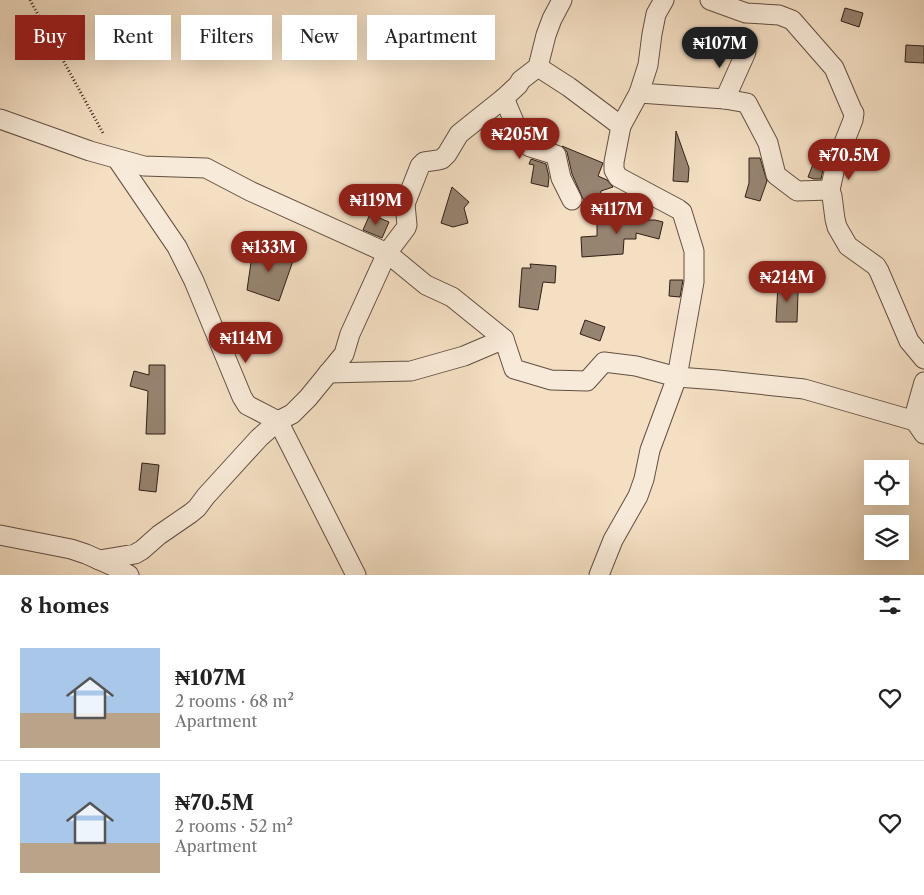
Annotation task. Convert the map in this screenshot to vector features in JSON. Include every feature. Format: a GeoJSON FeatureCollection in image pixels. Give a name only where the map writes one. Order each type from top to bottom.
{"type":"FeatureCollection","features":[{"type":"Feature","properties":{"kind":"street"},"geometry":{"type":"LineString","coordinates":[[99,560],[135,554],[159,535],[191,514],[259,438],[278,421],[292,414],[308,398],[344,354],[350,334],[387,253],[406,228],[405,204],[420,166],[424,162],[438,160],[447,154],[459,134],[504,98],[521,80],[538,67],[546,35],[562,0]]}},
{"type":"Feature","properties":{"kind":"street"},"geometry":{"type":"LineString","coordinates":[[599,575],[613,540],[638,496],[644,479],[650,450],[677,377],[694,285],[693,247],[682,212],[618,177],[614,170],[621,126],[639,93],[648,65],[656,14],[664,0]]}},
{"type":"Feature","properties":{"kind":"street"},"geometry":{"type":"LineString","coordinates":[[710,0],[746,13],[779,15],[792,20],[834,68],[854,113],[854,120],[836,163],[830,190],[835,219],[848,246],[876,266],[909,341],[924,359]]}},
{"type":"Feature","properties":{"kind":"street"},"geometry":{"type":"LineString","coordinates":[[725,100],[746,52]]}},
{"type":"Feature","properties":{"kind":"street"},"geometry":{"type":"LineString","coordinates":[[538,67],[569,87],[621,126]]}},
{"type":"Feature","properties":{"kind":"street"},"geometry":{"type":"LineString","coordinates":[[639,93],[747,103],[768,143],[776,175],[797,191],[830,190]]}},
{"type":"Feature","properties":{"kind":"street"},"geometry":{"type":"LineString","coordinates":[[504,98],[518,131],[530,147],[556,155],[561,178],[572,200]]}},
{"type":"Feature","properties":{"kind":"street"},"geometry":{"type":"LineString","coordinates":[[0,119],[90,151],[144,166],[209,169],[250,191],[387,253],[426,285],[452,297],[504,339],[514,369],[551,380],[587,381],[604,362],[636,366],[677,377],[804,389],[920,428]]}},
{"type":"Feature","properties":{"kind":"street"},"geometry":{"type":"LineString","coordinates":[[117,159],[177,247],[194,281],[242,397],[248,405],[278,421],[356,575]]}},
{"type":"Feature","properties":{"kind":"street"},"geometry":{"type":"LineString","coordinates":[[328,373],[411,371],[464,356],[504,339]]}},
{"type":"Feature","properties":{"kind":"street"},"geometry":{"type":"LineString","coordinates":[[920,428],[915,414],[924,382]]}},
{"type":"Feature","properties":{"kind":"street"},"geometry":{"type":"LineString","coordinates":[[0,535],[71,549],[130,575]]}},
{"type":"Feature","properties":{"kind":"path"},"geometry":{"type":"LineString","coordinates":[[30,0],[117,159]]}},
{"type":"Feature","properties":{"kind":"building"},"geometry":{"type":"Polygon","coordinates":[[[845,8],[863,13],[859,27],[841,21],[845,8]]]}},
{"type":"Feature","properties":{"kind":"building"},"geometry":{"type":"Polygon","coordinates":[[[906,45],[924,46],[924,63],[905,62],[906,45]]]}},
{"type":"Feature","properties":{"kind":"building"},"geometry":{"type":"Polygon","coordinates":[[[676,131],[689,168],[688,182],[673,181],[676,131]]]}},
{"type":"Feature","properties":{"kind":"building"},"geometry":{"type":"Polygon","coordinates":[[[562,146],[603,163],[598,176],[607,180],[613,187],[601,191],[598,206],[583,199],[572,174],[567,152],[562,146]]]}},
{"type":"Feature","properties":{"kind":"building"},"geometry":{"type":"Polygon","coordinates":[[[749,158],[760,158],[767,181],[760,201],[745,197],[749,183],[749,158]]]}},
{"type":"Feature","properties":{"kind":"building"},"geometry":{"type":"Polygon","coordinates":[[[531,159],[546,164],[549,177],[548,187],[531,183],[534,165],[529,164],[531,159]]]}},
{"type":"Feature","properties":{"kind":"building"},"geometry":{"type":"Polygon","coordinates":[[[815,159],[825,159],[821,179],[808,177],[815,159]]]}},
{"type":"Feature","properties":{"kind":"building"},"geometry":{"type":"Polygon","coordinates":[[[452,187],[469,202],[464,208],[468,223],[453,227],[441,223],[452,187]]]}},
{"type":"Feature","properties":{"kind":"building"},"geometry":{"type":"Polygon","coordinates":[[[370,214],[389,222],[382,238],[363,230],[370,214]]]}},
{"type":"Feature","properties":{"kind":"building"},"geometry":{"type":"Polygon","coordinates":[[[597,217],[612,217],[612,220],[655,220],[663,222],[659,239],[636,233],[636,239],[624,239],[623,254],[582,257],[581,237],[597,236],[597,217]]]}},
{"type":"Feature","properties":{"kind":"building"},"geometry":{"type":"Polygon","coordinates":[[[253,249],[279,253],[294,258],[279,301],[247,290],[253,249]]]}},
{"type":"Feature","properties":{"kind":"building"},"geometry":{"type":"Polygon","coordinates":[[[530,264],[556,266],[555,283],[543,282],[538,310],[519,307],[522,268],[531,268],[530,264]]]}},
{"type":"Feature","properties":{"kind":"building"},"geometry":{"type":"Polygon","coordinates":[[[670,280],[683,280],[680,297],[669,296],[670,280]]]}},
{"type":"Feature","properties":{"kind":"building"},"geometry":{"type":"Polygon","coordinates":[[[794,280],[798,293],[797,322],[776,322],[778,284],[794,280]]]}},
{"type":"Feature","properties":{"kind":"building"},"geometry":{"type":"Polygon","coordinates":[[[585,320],[605,327],[600,341],[580,334],[585,320]]]}},
{"type":"Feature","properties":{"kind":"building"},"geometry":{"type":"Polygon","coordinates":[[[149,365],[165,365],[165,434],[146,434],[148,391],[130,386],[134,371],[149,375],[149,365]]]}},
{"type":"Feature","properties":{"kind":"building"},"geometry":{"type":"Polygon","coordinates":[[[142,463],[159,465],[156,492],[139,490],[142,463]]]}}]}
